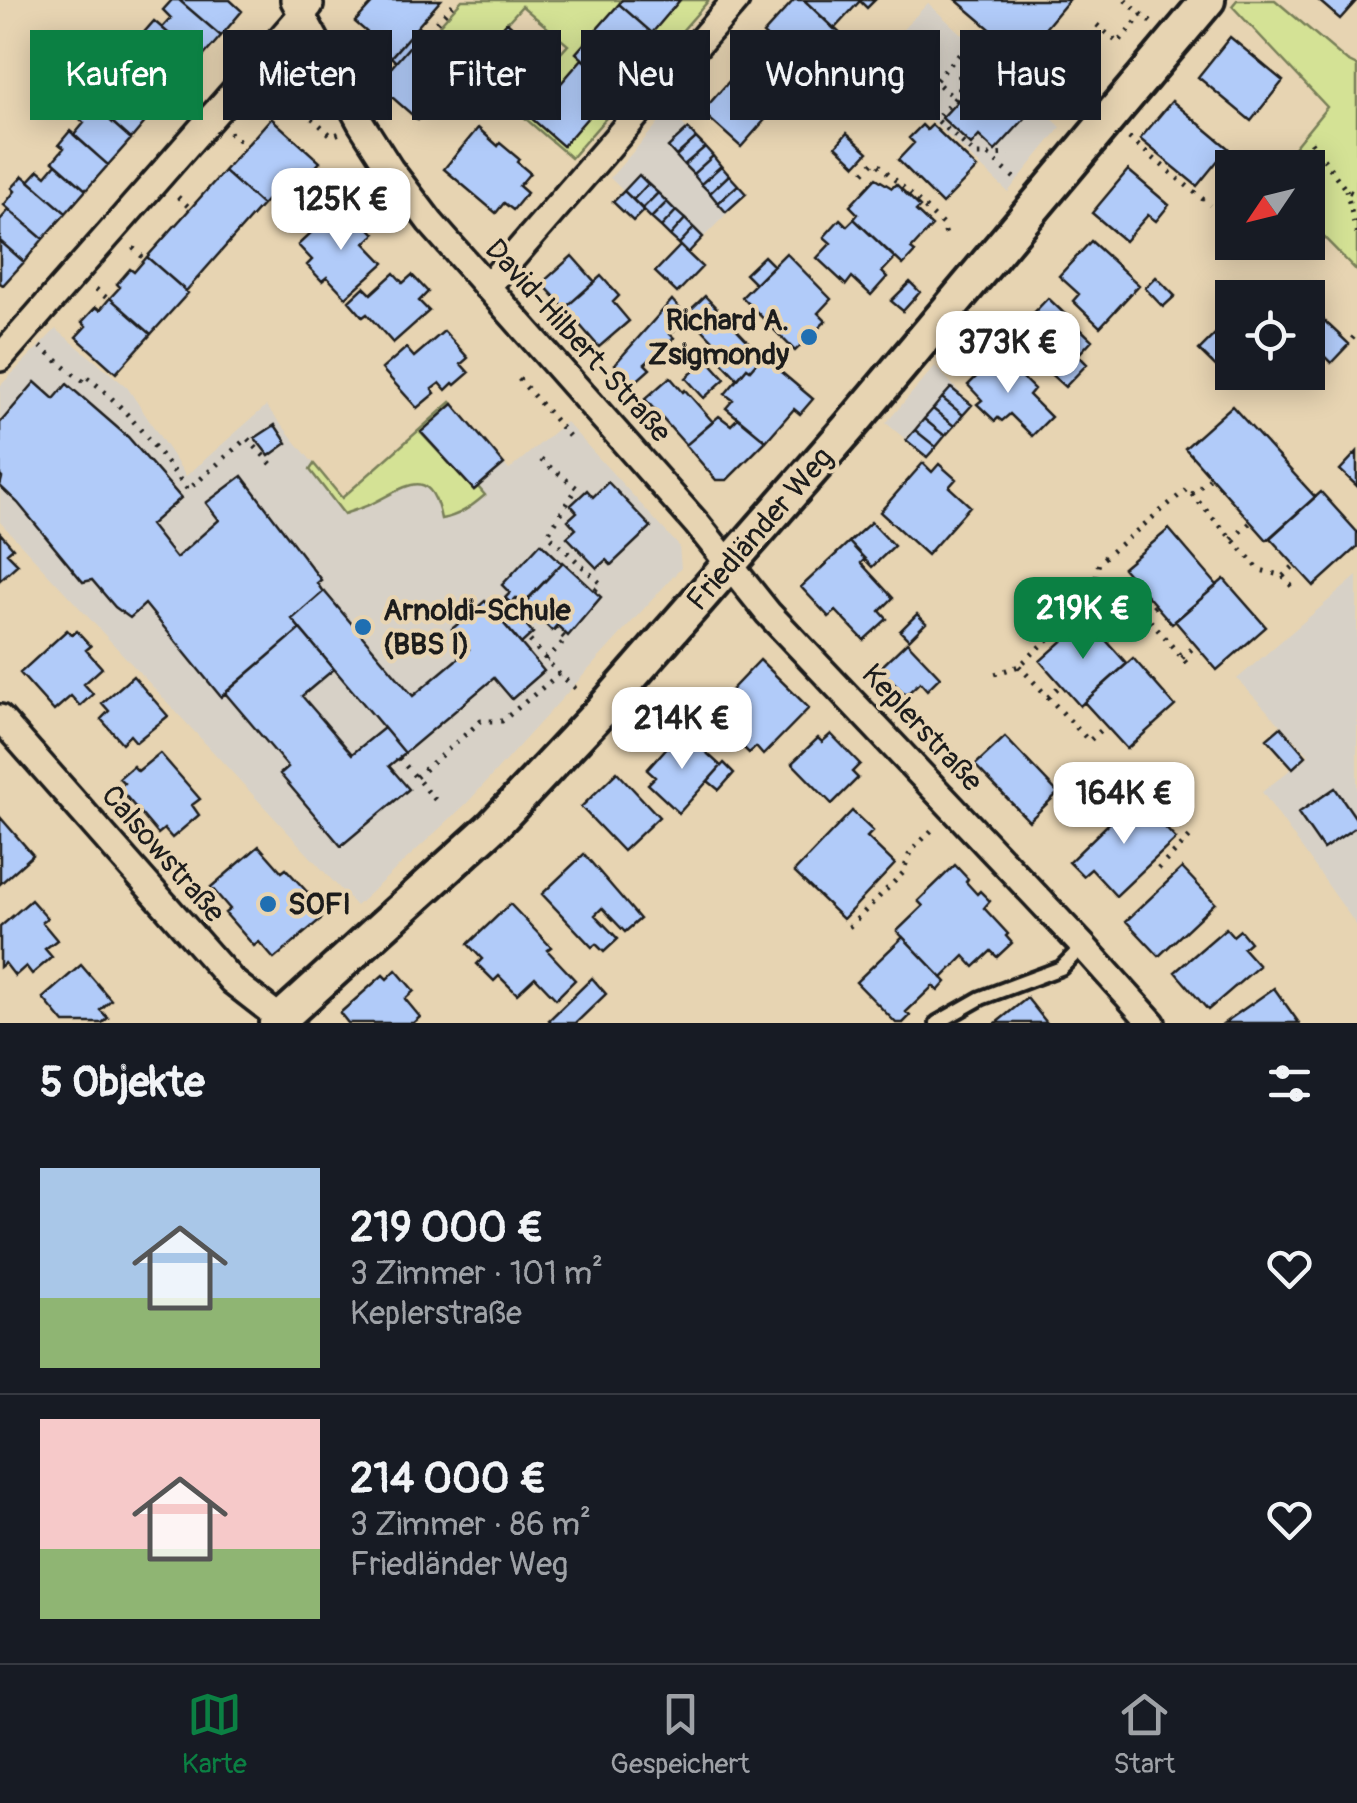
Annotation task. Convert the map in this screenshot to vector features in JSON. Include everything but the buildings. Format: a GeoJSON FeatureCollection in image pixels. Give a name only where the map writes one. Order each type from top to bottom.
{"type":"FeatureCollection","features":[{"type":"Feature","properties":{"kind":"street"},"geometry":{"type":"LineString","coordinates":[[487,286],[736,0]]}},
{"type":"Feature","properties":{"kind":"street","name":"Friedländer Weg"},"geometry":{"type":"LineString","coordinates":[[281,1022],[494,825],[601,711],[851,425],[1208,0]]}},
{"type":"Feature","properties":{"kind":"street"},"geometry":{"type":"LineString","coordinates":[[284,30],[304,5]]}},
{"type":"Feature","properties":{"kind":"street","name":"David-Hilbert-Straße"},"geometry":{"type":"LineString","coordinates":[[304,5],[362,124],[430,222],[729,564]]}},
{"type":"Feature","properties":{"kind":"street"},"geometry":{"type":"LineString","coordinates":[[0,358],[223,104]]}},
{"type":"Feature","properties":{"kind":"street","name":"Keplerstraße"},"geometry":{"type":"LineString","coordinates":[[729,564],[768,613],[1152,1023]]}},
{"type":"Feature","properties":{"kind":"street","name":"Calsowstraße"},"geometry":{"type":"LineString","coordinates":[[0,718],[232,980],[281,1022]]}},
{"type":"Feature","properties":{"kind":"lane"},"geometry":{"type":"LineString","coordinates":[[937,1023],[981,998],[1061,968],[1083,946]]}},
{"type":"Feature","properties":{"kind":"path"},"geometry":{"type":"LineString","coordinates":[[438,22],[457,0]]}},
{"type":"Feature","properties":{"kind":"path"},"geometry":{"type":"LineString","coordinates":[[1097,25],[1118,43],[1140,13],[1125,0]]}},
{"type":"Feature","properties":{"kind":"path"},"geometry":{"type":"LineString","coordinates":[[960,54],[935,81],[956,100],[936,119],[976,155],[1009,154]]}},
{"type":"Feature","properties":{"kind":"path"},"geometry":{"type":"LineString","coordinates":[[314,120],[332,136],[362,124]]}},
{"type":"Feature","properties":{"kind":"path"},"geometry":{"type":"LineString","coordinates":[[1107,120],[1210,205]]}},
{"type":"Feature","properties":{"kind":"path"},"geometry":{"type":"LineString","coordinates":[[1312,142],[1346,190],[1357,236]]}},
{"type":"Feature","properties":{"kind":"path"},"geometry":{"type":"LineString","coordinates":[[988,155],[1039,201]]}},
{"type":"Feature","properties":{"kind":"path"},"geometry":{"type":"LineString","coordinates":[[864,172],[875,161],[942,224],[948,240]]}},
{"type":"Feature","properties":{"kind":"path"},"geometry":{"type":"LineString","coordinates":[[1346,190],[1357,195]]}},
{"type":"Feature","properties":{"kind":"path"},"geometry":{"type":"LineString","coordinates":[[22,333],[84,382],[87,377],[98,385],[138,426],[188,490],[247,438],[275,468]]}},
{"type":"Feature","properties":{"kind":"path"},"geometry":{"type":"LineString","coordinates":[[519,379],[569,436]]}},
{"type":"Feature","properties":{"kind":"path"},"geometry":{"type":"LineString","coordinates":[[541,460],[577,488],[548,534],[601,584],[594,591]]}},
{"type":"Feature","properties":{"kind":"path"},"geometry":{"type":"LineString","coordinates":[[1192,494],[1211,477]]}},
{"type":"Feature","properties":{"kind":"path"},"geometry":{"type":"LineString","coordinates":[[996,674],[1019,666],[1091,601],[1099,562],[1187,488],[1260,570],[1283,576],[1293,588]]}},
{"type":"Feature","properties":{"kind":"path"},"geometry":{"type":"LineString","coordinates":[[1232,539],[1251,522]]}},
{"type":"Feature","properties":{"kind":"path"},"geometry":{"type":"LineString","coordinates":[[1283,576],[1295,566]]}},
{"type":"Feature","properties":{"kind":"path"},"geometry":{"type":"LineString","coordinates":[[1095,580],[1117,582],[1189,666]]}},
{"type":"Feature","properties":{"kind":"path"},"geometry":{"type":"LineString","coordinates":[[1145,615],[1156,605]]}},
{"type":"Feature","properties":{"kind":"path"},"geometry":{"type":"LineString","coordinates":[[546,660],[566,639],[554,628]]}},
{"type":"Feature","properties":{"kind":"path"},"geometry":{"type":"LineString","coordinates":[[530,642],[601,711]]}},
{"type":"Feature","properties":{"kind":"path"},"geometry":{"type":"LineString","coordinates":[[1182,658],[1196,646]]}},
{"type":"Feature","properties":{"kind":"path"},"geometry":{"type":"LineString","coordinates":[[1019,666],[1089,741],[1106,726]]}},
{"type":"Feature","properties":{"kind":"path"},"geometry":{"type":"LineString","coordinates":[[416,777],[481,721],[502,721],[559,674]]}},
{"type":"Feature","properties":{"kind":"path"},"geometry":{"type":"LineString","coordinates":[[1048,697],[1061,685]]}},
{"type":"Feature","properties":{"kind":"path"},"geometry":{"type":"LineString","coordinates":[[400,758],[439,804]]}},
{"type":"Feature","properties":{"kind":"path"},"geometry":{"type":"LineString","coordinates":[[849,927],[903,872],[910,852],[954,809]]}},
{"type":"Feature","properties":{"kind":"path"},"geometry":{"type":"LineString","coordinates":[[1158,869],[1193,834]]}},
{"type":"Feature","properties":{"kind":"shaded area"},"geometry":{"type":"Polygon","coordinates":[[[928,3],[960,33],[960,120],[1053,120],[1061,127],[1008,192],[932,120],[940,120],[940,30],[902,30],[928,3]]]}},
{"type":"Feature","properties":{"kind":"shaded area"},"geometry":{"type":"Polygon","coordinates":[[[661,120],[679,120],[746,194],[688,253],[610,178],[661,120]]]}},
{"type":"Feature","properties":{"kind":"shaded area","name":"Arnoldi-Schule (BBS I)"},"geometry":{"type":"Polygon","coordinates":[[[56,329],[127,387],[186,476],[266,406],[342,498],[451,402],[509,470],[566,422],[679,546],[681,568],[467,803],[356,906],[0,522],[0,386],[56,329]]]}},
{"type":"Feature","properties":{"kind":"shaded area"},"geometry":{"type":"Polygon","coordinates":[[[935,366],[972,405],[927,457],[886,423],[935,366]]]}},
{"type":"Feature","properties":{"kind":"shaded area"},"geometry":{"type":"Polygon","coordinates":[[[1357,576],[1357,926],[1262,792],[1309,755],[1237,679],[1357,576]]]}},
{"type":"Feature","properties":{"kind":"green space"},"geometry":{"type":"Polygon","coordinates":[[[462,0],[709,0],[683,30],[581,30],[581,120],[604,120],[571,158],[527,120],[561,120],[561,53],[568,45],[561,39],[561,30],[550,30],[522,6],[500,30],[436,29],[462,0]]]}},
{"type":"Feature","properties":{"kind":"green space"},"geometry":{"type":"Polygon","coordinates":[[[1237,0],[1275,0],[1357,66],[1357,271],[1325,238],[1325,150],[1292,150],[1327,107],[1232,6],[1237,0]]]}},
{"type":"Feature","properties":{"kind":"green space"},"geometry":{"type":"Polygon","coordinates":[[[451,402],[421,433],[474,490],[478,487],[485,495],[459,513],[441,519],[431,492],[417,484],[344,514],[310,470],[314,464],[342,498],[451,402]]]}},
{"type":"Feature","properties":{"kind":"place","name":"Richard A. Zsigmondy"},"geometry":{"type":"Point","coordinates":[809,337]}},
{"type":"Feature","properties":{"kind":"place","name":"Arnoldi-Schule (BBS I)"},"geometry":{"type":"Point","coordinates":[363,627]}},
{"type":"Feature","properties":{"kind":"place","name":"SOFI"},"geometry":{"type":"Point","coordinates":[268,904]}}]}
